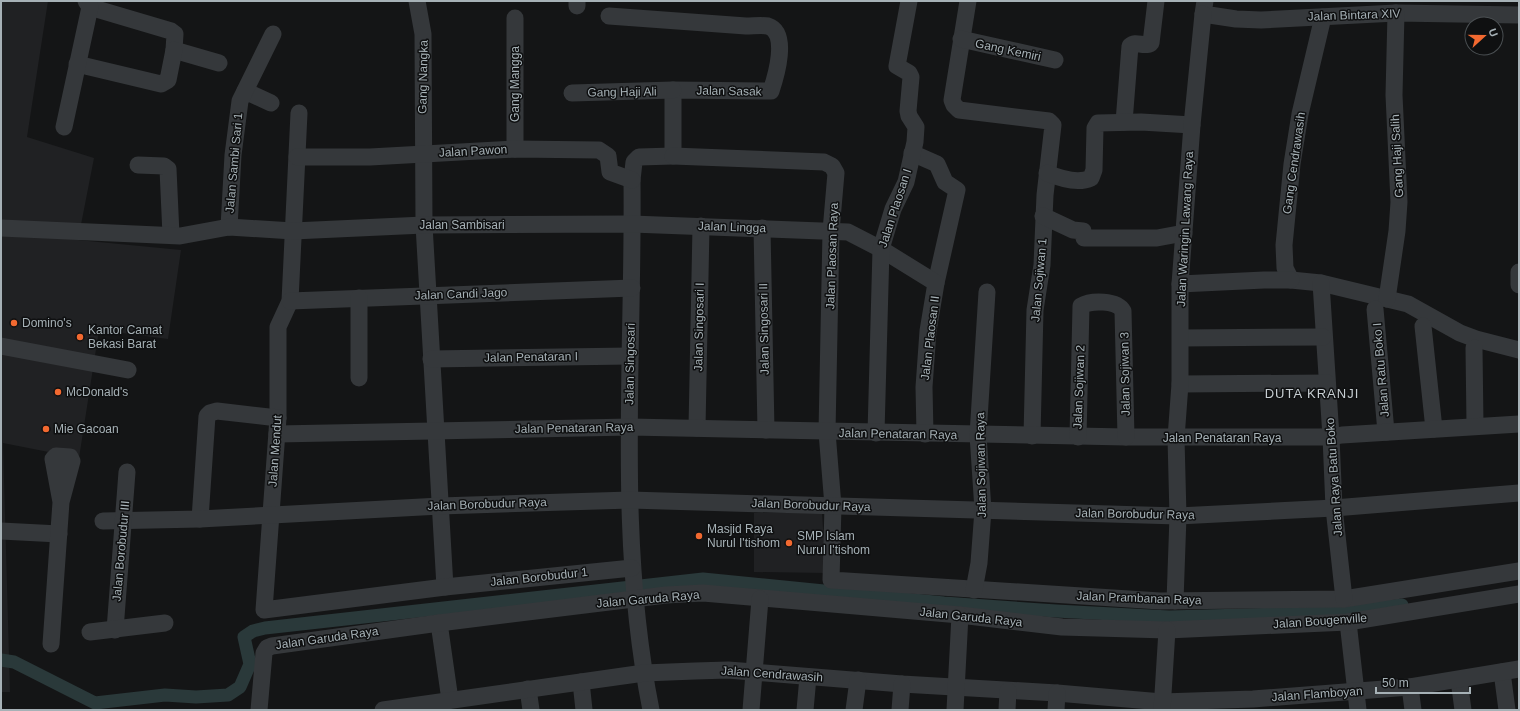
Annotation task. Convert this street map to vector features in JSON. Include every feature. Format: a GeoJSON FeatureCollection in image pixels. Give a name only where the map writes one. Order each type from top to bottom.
{"type":"FeatureCollection","features":[{"type":"Feature","properties":{"kind":"street","name":"Gang Nangka"},"geometry":{"type":"LineString","coordinates":[[417,1],[424,34],[422,154],[424,225],[445,587]]}},
{"type":"Feature","properties":{"kind":"street","name":"Jalan Plaosan I"},"geometry":{"type":"LineString","coordinates":[[876,433],[880,249],[893,209],[906,182],[916,127],[908,116],[911,77],[909,73],[897,66],[909,1]]}},
{"type":"Feature","properties":{"kind":"street"},"geometry":{"type":"LineString","coordinates":[[961,39],[968,1]]}},
{"type":"Feature","properties":{"kind":"street"},"geometry":{"type":"LineString","coordinates":[[1124,122],[1130,46],[1136,43],[1148,45],[1151,43],[1156,1]]}},
{"type":"Feature","properties":{"kind":"street"},"geometry":{"type":"LineString","coordinates":[[64,127],[88,4],[171,31],[175,34],[176,39],[168,80],[161,84],[77,64]]}},
{"type":"Feature","properties":{"kind":"street","name":"Jalan Bintara XIV"},"geometry":{"type":"LineString","coordinates":[[1204,8],[1236,19],[1261,20],[1323,17],[1344,8],[1396,13],[1434,7],[1519,15]]}},
{"type":"Feature","properties":{"kind":"street","name":"Jalan Waringin Lawang Raya"},"geometry":{"type":"LineString","coordinates":[[1175,601],[1178,516],[1176,438],[1180,384],[1181,338],[1180,284],[1192,125],[1204,8]]}},
{"type":"Feature","properties":{"kind":"street","name":"Gang Haji Salih"},"geometry":{"type":"LineString","coordinates":[[1381,304],[1397,231],[1399,202],[1394,95],[1396,13]]}},
{"type":"Feature","properties":{"kind":"street","name":"Jalan Sasak"},"geometry":{"type":"LineString","coordinates":[[609,16],[746,26],[768,26],[774,29],[778,35],[780,53],[771,90],[673,90]]}},
{"type":"Feature","properties":{"kind":"street","name":"Gang Cendrawasih"},"geometry":{"type":"LineString","coordinates":[[1291,280],[1284,261],[1284,245],[1292,164],[1300,114],[1323,17]]}},
{"type":"Feature","properties":{"kind":"street","name":"Gang Mangga"},"geometry":{"type":"LineString","coordinates":[[515,18],[515,149]]}},
{"type":"Feature","properties":{"kind":"street","name":"Jalan Sambi Sari 1"},"geometry":{"type":"LineString","coordinates":[[229,227],[236,124],[240,101],[272,34]]}},
{"type":"Feature","properties":{"kind":"street","name":"Gang Kemiri"},"geometry":{"type":"LineString","coordinates":[[961,39],[1055,60]]}},
{"type":"Feature","properties":{"kind":"street","name":"Jalan Sojiwan 1"},"geometry":{"type":"LineString","coordinates":[[961,39],[952,100],[954,105],[959,110],[1049,121],[1053,125],[1043,216],[1042,265],[1035,310],[1032,436]]}},
{"type":"Feature","properties":{"kind":"street"},"geometry":{"type":"LineString","coordinates":[[174,50],[219,63]]}},
{"type":"Feature","properties":{"kind":"street"},"geometry":{"type":"LineString","coordinates":[[632,224],[632,180],[634,162],[637,159],[673,156],[673,90]]}},
{"type":"Feature","properties":{"kind":"street","name":"Gang Haji Ali"},"geometry":{"type":"LineString","coordinates":[[572,93],[673,90]]}},
{"type":"Feature","properties":{"kind":"street"},"geometry":{"type":"LineString","coordinates":[[245,91],[270,103]]}},
{"type":"Feature","properties":{"kind":"street","name":"Jalan Mendut"},"geometry":{"type":"LineString","coordinates":[[299,113],[290,301],[278,327],[278,426],[270,514],[264,610],[445,587]]}},
{"type":"Feature","properties":{"kind":"street"},"geometry":{"type":"LineString","coordinates":[[1047,173],[1060,178],[1082,180],[1090,178],[1094,170],[1095,128],[1098,123],[1141,122],[1192,125]]}},
{"type":"Feature","properties":{"kind":"street","name":"Jalan Pawon"},"geometry":{"type":"LineString","coordinates":[[297,157],[422,154],[515,149],[600,150],[608,156],[610,172],[632,180]]}},
{"type":"Feature","properties":{"kind":"street"},"geometry":{"type":"LineString","coordinates":[[912,153],[934,161],[940,167],[945,182],[957,190],[936,283]]}},
{"type":"Feature","properties":{"kind":"street","name":"Jalan Plaosan Raya"},"geometry":{"type":"LineString","coordinates":[[673,156],[824,162],[832,166],[836,173],[831,231],[827,432],[833,506]]}},
{"type":"Feature","properties":{"kind":"street"},"geometry":{"type":"LineString","coordinates":[[138,165],[164,166],[168,170],[170,235]]}},
{"type":"Feature","properties":{"kind":"street"},"geometry":{"type":"LineString","coordinates":[[1043,216],[1073,230],[1082,231],[1084,238],[1157,238],[1184,233]]}},
{"type":"Feature","properties":{"kind":"street","name":"Jalan Sambisari"},"geometry":{"type":"LineString","coordinates":[[1,228],[180,236],[229,227],[293,231],[424,225],[632,224]]}},
{"type":"Feature","properties":{"kind":"street","name":"Jalan Lingga"},"geometry":{"type":"LineString","coordinates":[[632,224],[848,232],[880,249]]}},
{"type":"Feature","properties":{"kind":"street","name":"Jalan Singosari"},"geometry":{"type":"LineString","coordinates":[[632,224],[630,500],[633,583],[644,673],[651,710]]}},
{"type":"Feature","properties":{"kind":"street","name":"Jalan Singosari I"},"geometry":{"type":"LineString","coordinates":[[697,428],[700,226]]}},
{"type":"Feature","properties":{"kind":"street","name":"Jalan Singosari II"},"geometry":{"type":"LineString","coordinates":[[762,228],[766,430]]}},
{"type":"Feature","properties":{"kind":"street","name":"Jalan Plaosan II"},"geometry":{"type":"LineString","coordinates":[[880,249],[936,283],[928,331],[924,387],[925,434]]}},
{"type":"Feature","properties":{"kind":"street"},"geometry":{"type":"LineString","coordinates":[[1519,272],[1519,285]]}},
{"type":"Feature","properties":{"kind":"street"},"geometry":{"type":"LineString","coordinates":[[1180,284],[1264,280],[1291,280],[1321,283],[1381,304],[1408,304],[1429,315],[1446,327],[1465,335],[1519,350]]}},
{"type":"Feature","properties":{"kind":"street","name":"Jalan Raya Batu Boko"},"geometry":{"type":"LineString","coordinates":[[1321,283],[1334,508],[1344,599]]}},
{"type":"Feature","properties":{"kind":"street","name":"Jalan Candi Jago"},"geometry":{"type":"LineString","coordinates":[[290,301],[632,288]]}},
{"type":"Feature","properties":{"kind":"street","name":"Jalan Sojiwan Raya"},"geometry":{"type":"LineString","coordinates":[[974,590],[979,563],[984,510],[978,435],[987,292]]}},
{"type":"Feature","properties":{"kind":"street"},"geometry":{"type":"LineString","coordinates":[[358,378],[359,298]]}},
{"type":"Feature","properties":{"kind":"street","name":"Jalan Sojiwan 2"},"geometry":{"type":"LineString","coordinates":[[1078,436],[1081,337],[1080,306],[1089,303],[1115,303],[1121,306],[1123,311]]}},
{"type":"Feature","properties":{"kind":"street","name":"Jalan Ratu Boko I"},"geometry":{"type":"LineString","coordinates":[[1381,304],[1386,432]]}},
{"type":"Feature","properties":{"kind":"street","name":"Jalan Sojiwan 3"},"geometry":{"type":"LineString","coordinates":[[1123,311],[1126,437]]}},
{"type":"Feature","properties":{"kind":"street"},"geometry":{"type":"LineString","coordinates":[[1423,326],[1434,429]]}},
{"type":"Feature","properties":{"kind":"street"},"geometry":{"type":"LineString","coordinates":[[1181,338],[1323,337]]}},
{"type":"Feature","properties":{"kind":"street"},"geometry":{"type":"LineString","coordinates":[[1,346],[128,370]]}},
{"type":"Feature","properties":{"kind":"street"},"geometry":{"type":"LineString","coordinates":[[1474,348],[1475,425]]}},
{"type":"Feature","properties":{"kind":"street","name":"Jalan Penataran I"},"geometry":{"type":"LineString","coordinates":[[431,359],[630,356]]}},
{"type":"Feature","properties":{"kind":"street"},"geometry":{"type":"LineString","coordinates":[[1180,384],[1327,383]]}},
{"type":"Feature","properties":{"kind":"street","name":"Jalan Penataran Raya"},"geometry":{"type":"LineString","coordinates":[[200,519],[207,416],[210,413],[217,411],[278,426],[435,431],[630,427],[1032,436],[1176,438],[1331,437],[1475,425],[1519,424]]}},
{"type":"Feature","properties":{"kind":"street","name":"Jalan Borobudur III"},"geometry":{"type":"LineString","coordinates":[[115,630],[125,519],[127,472]]}},
{"type":"Feature","properties":{"kind":"street","name":"Jalan Borobudur Raya"},"geometry":{"type":"LineString","coordinates":[[103,520],[200,519],[270,514],[440,506],[630,500],[1178,516],[1334,508],[1519,493]]}},
{"type":"Feature","properties":{"kind":"street"},"geometry":{"type":"LineString","coordinates":[[51,644],[61,502]]}},
{"type":"Feature","properties":{"kind":"street","name":"Jalan Prambanan Raya"},"geometry":{"type":"LineString","coordinates":[[833,506],[831,580],[974,590],[1175,601],[1344,599],[1519,571]]}},
{"type":"Feature","properties":{"kind":"street"},"geometry":{"type":"LineString","coordinates":[[1,531],[58,534]]}},
{"type":"Feature","properties":{"kind":"street","name":"Jalan Borobudur 1"},"geometry":{"type":"LineString","coordinates":[[445,587],[633,583]]}},
{"type":"Feature","properties":{"kind":"street","name":"Jalan Garuda Raya"},"geometry":{"type":"LineString","coordinates":[[259,710],[264,653],[266,648],[439,623],[633,583],[760,599],[960,615],[1062,627],[1167,630]]}},
{"type":"Feature","properties":{"kind":"street","name":"Jalan Bougenville"},"geometry":{"type":"LineString","coordinates":[[1167,630],[1348,622],[1519,594]]}},
{"type":"Feature","properties":{"kind":"street"},"geometry":{"type":"LineString","coordinates":[[751,710],[760,599]]}},
{"type":"Feature","properties":{"kind":"street"},"geometry":{"type":"LineString","coordinates":[[955,710],[960,615]]}},
{"type":"Feature","properties":{"kind":"street"},"geometry":{"type":"LineString","coordinates":[[1348,622],[1358,710]]}},
{"type":"Feature","properties":{"kind":"street"},"geometry":{"type":"LineString","coordinates":[[90,632],[165,623]]}},
{"type":"Feature","properties":{"kind":"street"},"geometry":{"type":"LineString","coordinates":[[439,623],[450,700]]}},
{"type":"Feature","properties":{"kind":"street"},"geometry":{"type":"LineString","coordinates":[[1162,706],[1167,630]]}},
{"type":"Feature","properties":{"kind":"street","name":"Jalan Flamboyan"},"geometry":{"type":"LineString","coordinates":[[1162,706],[1410,686],[1459,680],[1519,669]]}},
{"type":"Feature","properties":{"kind":"street","name":"Jalan Cendrawasih"},"geometry":{"type":"LineString","coordinates":[[384,710],[420,707],[450,700],[479,703],[528,689],[644,673],[728,670],[902,684],[1057,693],[1106,704],[1162,706]]}},
{"type":"Feature","properties":{"kind":"street"},"geometry":{"type":"LineString","coordinates":[[1502,672],[1507,710]]}},
{"type":"Feature","properties":{"kind":"street"},"geometry":{"type":"LineString","coordinates":[[805,710],[808,677]]}},
{"type":"Feature","properties":{"kind":"street"},"geometry":{"type":"LineString","coordinates":[[854,710],[858,680]]}},
{"type":"Feature","properties":{"kind":"street"},"geometry":{"type":"LineString","coordinates":[[1459,680],[1463,710]]}},
{"type":"Feature","properties":{"kind":"street"},"geometry":{"type":"LineString","coordinates":[[580,682],[584,710]]}},
{"type":"Feature","properties":{"kind":"street"},"geometry":{"type":"LineString","coordinates":[[900,710],[902,684]]}},
{"type":"Feature","properties":{"kind":"street"},"geometry":{"type":"LineString","coordinates":[[1410,686],[1413,710]]}},
{"type":"Feature","properties":{"kind":"street"},"geometry":{"type":"LineString","coordinates":[[528,689],[531,710]]}},
{"type":"Feature","properties":{"kind":"street"},"geometry":{"type":"LineString","coordinates":[[1007,710],[1008,691]]}},
{"type":"Feature","properties":{"kind":"street"},"geometry":{"type":"LineString","coordinates":[[1056,710],[1057,693]]}},
{"type":"Feature","properties":{"kind":"shaded area"},"geometry":{"type":"Polygon","coordinates":[[[1,1],[48,1],[27,137],[94,158],[78,240],[181,250],[168,339],[99,330],[79,458],[3,443],[10,692],[1,692],[1,1]]]}},
{"type":"Feature","properties":{"kind":"shaded area","name":"SMP Islam Nurul I'tishom"},"geometry":{"type":"Polygon","coordinates":[[[754,513],[822,513],[826,573],[754,572],[754,513]]]}},
{"type":"Feature","properties":{"kind":"waterway"},"geometry":{"type":"LineString","coordinates":[[1,660],[14,662],[95,703],[165,695],[196,697],[228,695],[240,687],[250,664],[244,637],[253,631],[265,628],[703,579],[944,603],[1169,617],[1315,613],[1402,605]]}},
{"type":"Feature","properties":{"kind":"place","name":"Domino's"},"geometry":{"type":"Point","coordinates":[14,323]}},
{"type":"Feature","properties":{"kind":"place","name":"Kantor Camat Bekasi Barat"},"geometry":{"type":"Point","coordinates":[80,337]}},
{"type":"Feature","properties":{"kind":"place","name":"McDonald's"},"geometry":{"type":"Point","coordinates":[58,392]}},
{"type":"Feature","properties":{"kind":"place","name":"Mie Gacoan"},"geometry":{"type":"Point","coordinates":[46,429]}},
{"type":"Feature","properties":{"kind":"place","name":"Masjid Raya Nurul I'tishom"},"geometry":{"type":"Point","coordinates":[699,536]}},
{"type":"Feature","properties":{"kind":"place","name":"SMP Islam Nurul I'tishom"},"geometry":{"type":"Point","coordinates":[789,543]}},
{"type":"Feature","properties":{"kind":"district","name":"DUTA KRANJI"},"geometry":{"type":"Point","coordinates":[1312,393]}}]}
